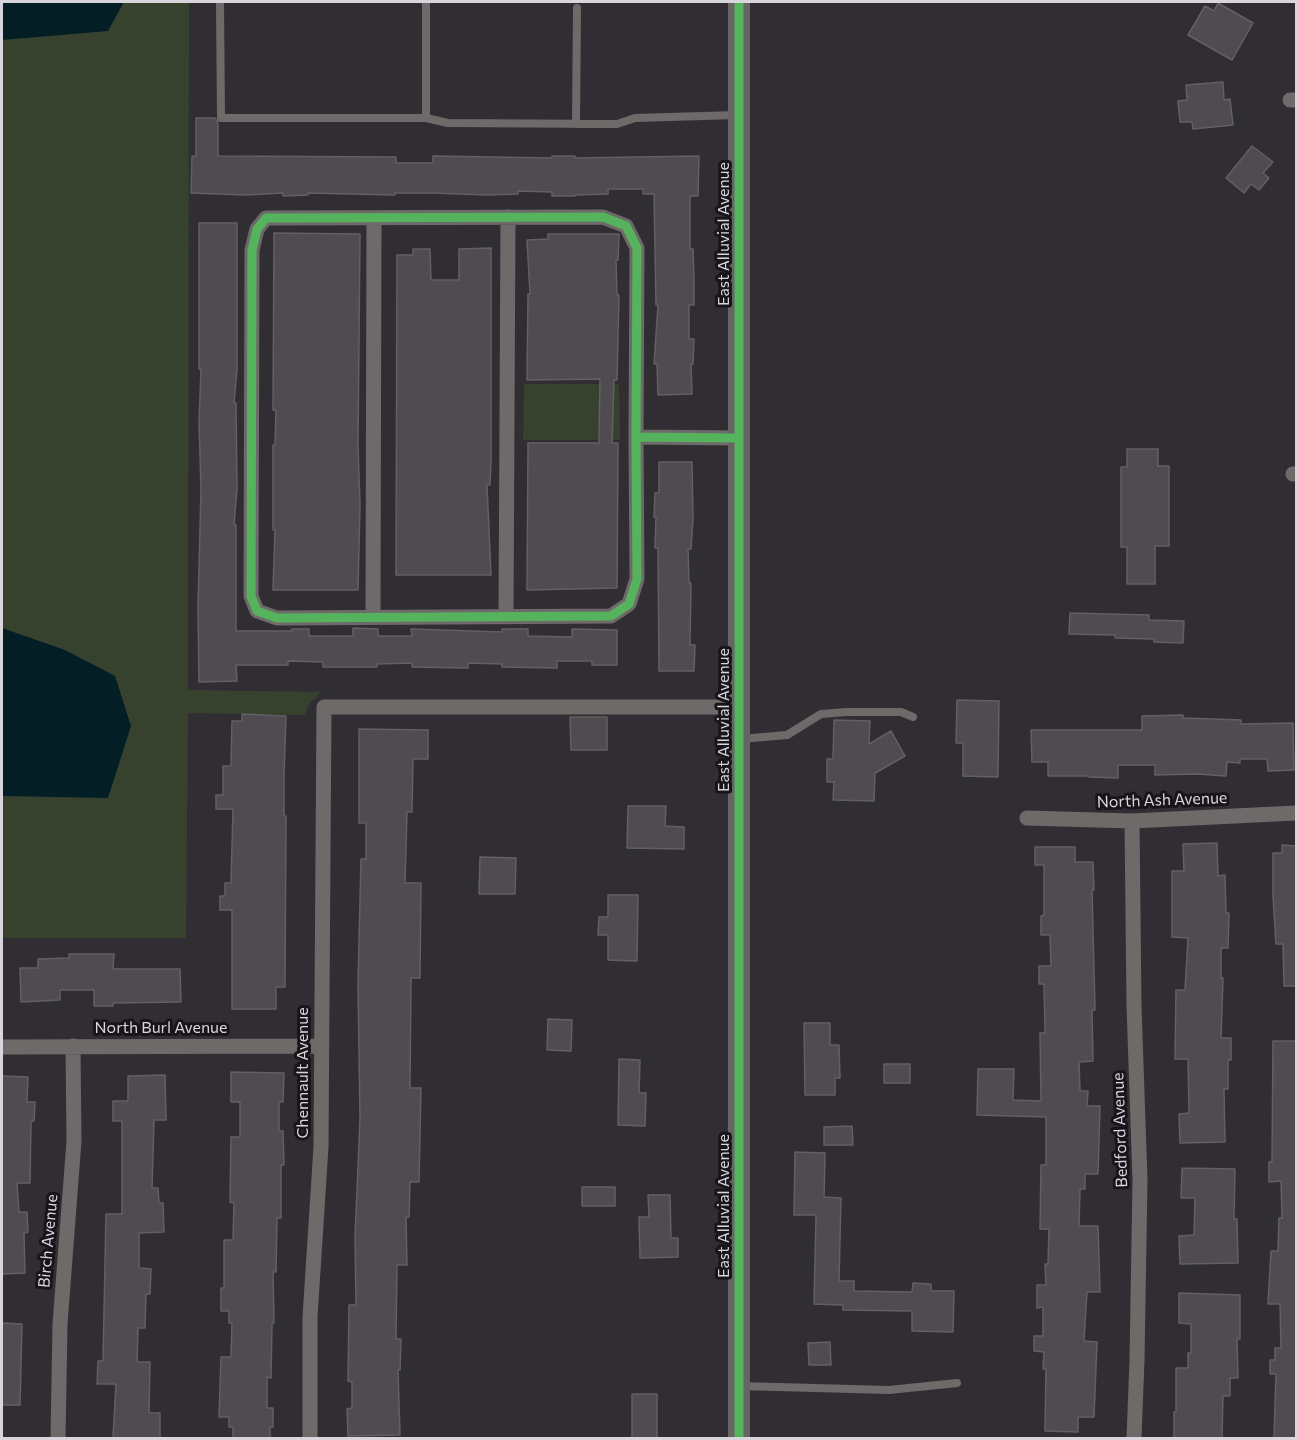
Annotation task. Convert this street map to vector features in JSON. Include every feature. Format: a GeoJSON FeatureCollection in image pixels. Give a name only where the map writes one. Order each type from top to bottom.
{"type":"FeatureCollection","features":[{"type":"Feature","properties":{"kind":"street","name":"East Alluvial Avenue"},"geometry":{"type":"LineString","coordinates":[[739,2],[739,1438]]}},
{"type":"Feature","properties":{"kind":"street"},"geometry":{"type":"LineString","coordinates":[[506,617],[508,217]]}},
{"type":"Feature","properties":{"kind":"street"},"geometry":{"type":"LineString","coordinates":[[508,217],[603,217],[626,226],[637,248],[637,579],[629,604],[611,616],[277,618],[257,610],[251,596],[252,250],[257,230],[266,218],[508,217]]}},
{"type":"Feature","properties":{"kind":"street"},"geometry":{"type":"LineString","coordinates":[[373,617],[374,218]]}},
{"type":"Feature","properties":{"kind":"street"},"geometry":{"type":"LineString","coordinates":[[636,437],[739,438]]}},
{"type":"Feature","properties":{"kind":"street","name":"Chennault Avenue"},"geometry":{"type":"LineString","coordinates":[[310,1438],[310,1317],[321,1175],[324,707],[739,707]]}},
{"type":"Feature","properties":{"kind":"street","name":"North Ash Avenue"},"geometry":{"type":"LineString","coordinates":[[1028,818],[1131,821],[1296,813]]}},
{"type":"Feature","properties":{"kind":"street","name":"Bedford Avenue"},"geometry":{"type":"LineString","coordinates":[[1131,821],[1140,1180],[1134,1438]]}},
{"type":"Feature","properties":{"kind":"street","name":"Birch Avenue"},"geometry":{"type":"LineString","coordinates":[[58,1438],[60,1324],[74,1141],[73,1046]]}},
{"type":"Feature","properties":{"kind":"street","name":"North Burl Avenue"},"geometry":{"type":"LineString","coordinates":[[2,1047],[321,1046]]}},
{"type":"Feature","properties":{"kind":"lane"},"geometry":{"type":"LineString","coordinates":[[220,2],[221,118],[426,118],[448,123],[617,124],[635,118],[739,115]]}},
{"type":"Feature","properties":{"kind":"lane"},"geometry":{"type":"LineString","coordinates":[[426,2],[426,118]]}},
{"type":"Feature","properties":{"kind":"lane"},"geometry":{"type":"LineString","coordinates":[[576,124],[577,8]]}},
{"type":"Feature","properties":{"kind":"lane"},"geometry":{"type":"LineString","coordinates":[[739,739],[787,735],[821,714],[901,712],[914,717]]}},
{"type":"Feature","properties":{"kind":"lane"},"geometry":{"type":"LineString","coordinates":[[739,1386],[889,1390],[957,1383]]}},
{"type":"Feature","properties":{"kind":"green space"},"geometry":{"type":"Polygon","coordinates":[[[2,2],[189,2],[188,690],[321,692],[308,705],[305,715],[188,713],[186,938],[2,938],[2,2]]]}},
{"type":"Feature","properties":{"kind":"green space"},"geometry":{"type":"Polygon","coordinates":[[[524,384],[619,384],[620,440],[523,440],[524,384]]]}},
{"type":"Feature","properties":{"kind":"water"},"geometry":{"type":"Polygon","coordinates":[[[2,2],[124,2],[108,31],[2,40],[2,2]]]}},
{"type":"Feature","properties":{"kind":"water"},"geometry":{"type":"Polygon","coordinates":[[[2,628],[65,650],[115,676],[131,726],[108,798],[2,796],[2,628]]]}},
{"type":"Feature","properties":{"kind":"building"},"geometry":{"type":"Polygon","coordinates":[[[1218,3],[1253,23],[1232,60],[1188,35],[1205,6],[1214,11],[1218,3]]]}},
{"type":"Feature","properties":{"kind":"building"},"geometry":{"type":"Polygon","coordinates":[[[1223,82],[1224,100],[1230,99],[1233,125],[1193,129],[1192,122],[1180,122],[1178,101],[1187,100],[1186,85],[1223,82]]]}},
{"type":"Feature","properties":{"kind":"building"},"geometry":{"type":"Polygon","coordinates":[[[196,118],[215,118],[218,123],[218,156],[396,157],[396,163],[433,163],[433,156],[552,158],[552,156],[575,156],[575,158],[699,156],[698,196],[690,196],[690,249],[693,249],[694,279],[694,305],[689,305],[689,339],[694,339],[693,364],[691,364],[692,394],[658,395],[657,364],[654,364],[658,305],[656,305],[654,194],[643,194],[643,189],[608,189],[608,194],[575,196],[552,196],[552,192],[518,191],[518,194],[487,195],[308,193],[308,195],[283,196],[283,193],[246,195],[191,193],[192,156],[196,156],[196,118]]]}},
{"type":"Feature","properties":{"kind":"building"},"geometry":{"type":"Polygon","coordinates":[[[1252,146],[1273,162],[1263,173],[1269,178],[1259,190],[1251,184],[1244,193],[1226,178],[1252,146]]]}},
{"type":"Feature","properties":{"kind":"building"},"geometry":{"type":"Polygon","coordinates":[[[199,223],[237,223],[237,369],[234,403],[236,403],[237,489],[234,525],[236,525],[236,631],[309,629],[309,636],[353,636],[353,628],[378,629],[378,636],[412,636],[411,629],[502,632],[502,629],[528,629],[528,636],[572,637],[572,629],[617,630],[617,665],[592,665],[592,661],[557,661],[557,668],[502,667],[502,664],[468,663],[468,668],[412,667],[412,663],[377,664],[377,667],[323,667],[323,662],[288,661],[288,665],[236,665],[237,681],[199,682],[201,369],[199,369],[199,223]]]}},
{"type":"Feature","properties":{"kind":"building"},"geometry":{"type":"Polygon","coordinates":[[[274,233],[360,234],[358,590],[273,590],[275,530],[273,530],[273,445],[275,445],[276,410],[273,410],[274,233]]]}},
{"type":"Feature","properties":{"kind":"building"},"geometry":{"type":"Polygon","coordinates":[[[548,234],[619,234],[618,260],[616,260],[617,295],[619,295],[617,380],[614,380],[612,443],[618,443],[617,588],[527,590],[528,443],[599,443],[600,379],[527,380],[528,294],[530,294],[527,240],[548,239],[548,234]]]}},
{"type":"Feature","properties":{"kind":"building"},"geometry":{"type":"Polygon","coordinates":[[[491,248],[491,460],[490,485],[487,485],[491,575],[396,575],[397,255],[413,255],[413,249],[430,249],[431,280],[459,280],[459,249],[491,248]]]}},
{"type":"Feature","properties":{"kind":"building"},"geometry":{"type":"Polygon","coordinates":[[[1127,449],[1158,449],[1158,466],[1169,466],[1169,546],[1155,546],[1155,584],[1127,584],[1127,547],[1121,547],[1121,467],[1127,467],[1127,449]]]}},
{"type":"Feature","properties":{"kind":"building"},"geometry":{"type":"Polygon","coordinates":[[[659,462],[692,462],[693,518],[691,549],[688,549],[689,583],[691,583],[690,645],[695,645],[694,671],[659,671],[658,548],[655,548],[656,517],[654,517],[655,493],[659,493],[659,462]]]}},
{"type":"Feature","properties":{"kind":"building"},"geometry":{"type":"Polygon","coordinates":[[[1070,613],[1149,615],[1149,620],[1184,621],[1183,643],[1154,642],[1154,639],[1115,638],[1115,635],[1069,634],[1070,613]]]}},
{"type":"Feature","properties":{"kind":"building"},"geometry":{"type":"Polygon","coordinates":[[[957,700],[999,701],[998,777],[963,776],[963,743],[956,743],[957,700]]]}},
{"type":"Feature","properties":{"kind":"building"},"geometry":{"type":"Polygon","coordinates":[[[242,714],[286,716],[285,987],[276,987],[276,1009],[232,1009],[232,910],[220,910],[220,896],[225,896],[225,883],[231,883],[233,809],[216,809],[216,795],[223,795],[223,766],[231,766],[232,721],[242,721],[242,714]]]}},
{"type":"Feature","properties":{"kind":"building"},"geometry":{"type":"Polygon","coordinates":[[[1183,715],[1183,718],[1241,720],[1241,724],[1293,723],[1294,770],[1268,771],[1267,759],[1240,759],[1240,763],[1227,762],[1226,776],[1155,775],[1155,765],[1118,765],[1118,778],[1048,776],[1048,762],[1032,762],[1031,730],[1142,730],[1142,716],[1183,715]]]}},
{"type":"Feature","properties":{"kind":"building"},"geometry":{"type":"Polygon","coordinates":[[[570,717],[607,717],[607,750],[571,750],[570,717]]]}},
{"type":"Feature","properties":{"kind":"building"},"geometry":{"type":"Polygon","coordinates":[[[834,720],[870,721],[869,744],[891,731],[905,756],[875,773],[874,801],[833,800],[834,782],[827,782],[827,759],[833,759],[834,720]]]}},
{"type":"Feature","properties":{"kind":"building"},"geometry":{"type":"Polygon","coordinates":[[[359,729],[428,730],[428,759],[413,759],[412,812],[407,812],[405,883],[421,883],[420,978],[411,978],[410,1088],[421,1088],[419,1182],[410,1182],[409,1217],[406,1217],[407,1265],[397,1265],[396,1339],[401,1339],[400,1370],[398,1370],[400,1435],[348,1436],[347,1409],[352,1408],[352,1382],[348,1381],[349,1305],[356,1305],[355,1237],[360,1119],[358,984],[361,859],[366,859],[366,823],[359,823],[359,729]]]}},
{"type":"Feature","properties":{"kind":"building"},"geometry":{"type":"Polygon","coordinates":[[[628,806],[666,806],[665,826],[684,827],[684,849],[627,848],[628,806]]]}},
{"type":"Feature","properties":{"kind":"building"},"geometry":{"type":"Polygon","coordinates":[[[1217,843],[1218,876],[1225,875],[1226,913],[1229,913],[1228,948],[1221,948],[1221,978],[1223,978],[1221,1038],[1231,1038],[1228,1089],[1224,1089],[1225,1142],[1180,1143],[1179,1114],[1189,1113],[1188,1059],[1175,1059],[1176,990],[1185,990],[1188,938],[1172,937],[1172,871],[1184,871],[1183,844],[1217,843]]]}},
{"type":"Feature","properties":{"kind":"building"},"geometry":{"type":"Polygon","coordinates":[[[1282,845],[1296,846],[1296,986],[1284,986],[1283,944],[1276,944],[1273,853],[1282,853],[1282,845]]]}},
{"type":"Feature","properties":{"kind":"building"},"geometry":{"type":"Polygon","coordinates":[[[1035,847],[1075,847],[1075,862],[1093,862],[1095,1010],[1092,1010],[1093,1061],[1079,1062],[1080,1091],[1088,1091],[1087,1106],[1100,1106],[1098,1174],[1085,1174],[1085,1189],[1080,1189],[1079,1226],[1098,1226],[1100,1292],[1087,1292],[1084,1341],[1097,1342],[1094,1417],[1078,1417],[1078,1432],[1045,1431],[1044,1352],[1034,1351],[1034,1336],[1043,1336],[1043,1307],[1037,1308],[1037,1285],[1046,1285],[1045,1264],[1048,1264],[1049,1229],[1040,1229],[1041,1165],[1046,1165],[1046,1117],[977,1115],[978,1069],[1014,1069],[1013,1100],[1041,1101],[1040,1033],[1045,1033],[1044,984],[1039,984],[1039,966],[1051,966],[1050,935],[1041,935],[1041,916],[1044,915],[1044,865],[1035,865],[1035,847]]]}},
{"type":"Feature","properties":{"kind":"building"},"geometry":{"type":"Polygon","coordinates":[[[480,857],[516,858],[515,894],[479,894],[480,857]]]}},
{"type":"Feature","properties":{"kind":"building"},"geometry":{"type":"Polygon","coordinates":[[[608,895],[638,895],[637,961],[608,960],[608,935],[598,935],[599,917],[608,917],[608,895]]]}},
{"type":"Feature","properties":{"kind":"building"},"geometry":{"type":"Polygon","coordinates":[[[69,954],[114,954],[113,969],[180,969],[181,1002],[113,1003],[113,1006],[94,1006],[94,990],[60,990],[60,1000],[21,1002],[20,968],[38,968],[38,959],[69,958],[69,954]]]}},
{"type":"Feature","properties":{"kind":"building"},"geometry":{"type":"Polygon","coordinates":[[[548,1019],[572,1020],[571,1051],[547,1050],[548,1019]]]}},
{"type":"Feature","properties":{"kind":"building"},"geometry":{"type":"Polygon","coordinates":[[[804,1023],[830,1023],[830,1045],[839,1045],[840,1078],[835,1078],[835,1095],[805,1095],[804,1023]]]}},
{"type":"Feature","properties":{"kind":"building"},"geometry":{"type":"Polygon","coordinates":[[[1273,1041],[1296,1041],[1296,1438],[1274,1438],[1276,1374],[1270,1374],[1270,1360],[1275,1360],[1275,1348],[1281,1348],[1280,1304],[1268,1304],[1271,1251],[1278,1251],[1279,1218],[1282,1218],[1281,1181],[1269,1182],[1269,1162],[1272,1162],[1273,1041]]]}},
{"type":"Feature","properties":{"kind":"building"},"geometry":{"type":"Polygon","coordinates":[[[619,1059],[640,1060],[639,1093],[646,1093],[645,1126],[618,1125],[619,1059]]]}},
{"type":"Feature","properties":{"kind":"building"},"geometry":{"type":"Polygon","coordinates":[[[884,1064],[910,1064],[910,1083],[884,1083],[884,1064]]]}},
{"type":"Feature","properties":{"kind":"building"},"geometry":{"type":"Polygon","coordinates":[[[231,1072],[284,1073],[283,1102],[279,1102],[279,1131],[283,1131],[284,1165],[281,1165],[281,1218],[277,1218],[276,1272],[273,1272],[274,1323],[272,1323],[271,1378],[267,1377],[267,1408],[273,1408],[273,1427],[270,1427],[270,1438],[233,1438],[233,1427],[229,1427],[229,1417],[219,1417],[221,1357],[231,1357],[232,1323],[229,1323],[229,1311],[221,1311],[221,1288],[224,1288],[224,1240],[233,1240],[234,1203],[230,1202],[231,1137],[240,1137],[240,1102],[231,1102],[231,1072]]]}},
{"type":"Feature","properties":{"kind":"building"},"geometry":{"type":"Polygon","coordinates":[[[165,1075],[166,1120],[154,1120],[152,1188],[158,1188],[159,1203],[163,1203],[164,1232],[139,1233],[139,1268],[151,1269],[150,1294],[146,1294],[145,1328],[138,1328],[137,1362],[150,1362],[149,1413],[160,1413],[160,1438],[113,1438],[116,1384],[97,1384],[98,1361],[103,1361],[106,1214],[122,1214],[122,1121],[113,1121],[113,1101],[128,1101],[128,1076],[165,1075]]]}},
{"type":"Feature","properties":{"kind":"building"},"geometry":{"type":"Polygon","coordinates":[[[2,1076],[28,1077],[27,1102],[35,1102],[34,1121],[31,1121],[30,1183],[17,1183],[19,1212],[27,1212],[28,1232],[24,1233],[25,1273],[2,1274],[2,1076]]]}},
{"type":"Feature","properties":{"kind":"building"},"geometry":{"type":"Polygon","coordinates":[[[852,1126],[853,1145],[824,1145],[824,1127],[852,1126]]]}},
{"type":"Feature","properties":{"kind":"building"},"geometry":{"type":"Polygon","coordinates":[[[795,1152],[825,1153],[824,1197],[841,1198],[839,1281],[854,1281],[854,1291],[912,1292],[913,1283],[931,1284],[931,1291],[954,1291],[953,1332],[912,1331],[912,1311],[843,1310],[843,1305],[814,1304],[816,1215],[794,1215],[795,1152]]]}},
{"type":"Feature","properties":{"kind":"building"},"geometry":{"type":"Polygon","coordinates":[[[1182,1168],[1235,1169],[1234,1219],[1237,1219],[1238,1263],[1180,1264],[1179,1236],[1194,1235],[1195,1198],[1181,1198],[1182,1168]]]}},
{"type":"Feature","properties":{"kind":"building"},"geometry":{"type":"Polygon","coordinates":[[[582,1187],[615,1187],[615,1206],[582,1206],[582,1187]]]}},
{"type":"Feature","properties":{"kind":"building"},"geometry":{"type":"Polygon","coordinates":[[[648,1195],[670,1195],[671,1238],[678,1238],[678,1257],[640,1258],[639,1217],[649,1217],[648,1195]]]}},
{"type":"Feature","properties":{"kind":"building"},"geometry":{"type":"Polygon","coordinates":[[[1179,1293],[1240,1295],[1240,1339],[1237,1339],[1238,1378],[1230,1378],[1230,1396],[1223,1396],[1222,1438],[1174,1438],[1176,1368],[1188,1368],[1188,1353],[1191,1353],[1191,1324],[1179,1323],[1179,1293]]]}},
{"type":"Feature","properties":{"kind":"building"},"geometry":{"type":"Polygon","coordinates":[[[2,1323],[22,1324],[20,1405],[2,1405],[2,1323]]]}},
{"type":"Feature","properties":{"kind":"building"},"geometry":{"type":"Polygon","coordinates":[[[830,1342],[831,1365],[809,1365],[808,1343],[830,1342]]]}},
{"type":"Feature","properties":{"kind":"building"},"geometry":{"type":"Polygon","coordinates":[[[632,1394],[657,1394],[657,1438],[632,1438],[632,1394]]]}},
{"type":"Feature","properties":{"kind":"cycle path"},"geometry":{"type":"LineString","coordinates":[[739,2],[739,1438]]}},
{"type":"Feature","properties":{"kind":"cycle path"},"geometry":{"type":"LineString","coordinates":[[636,437],[637,579],[629,604],[611,616],[277,618],[257,611],[251,596],[252,250],[257,229],[266,218],[603,217],[626,226],[637,248],[636,437],[739,438]]}}]}
